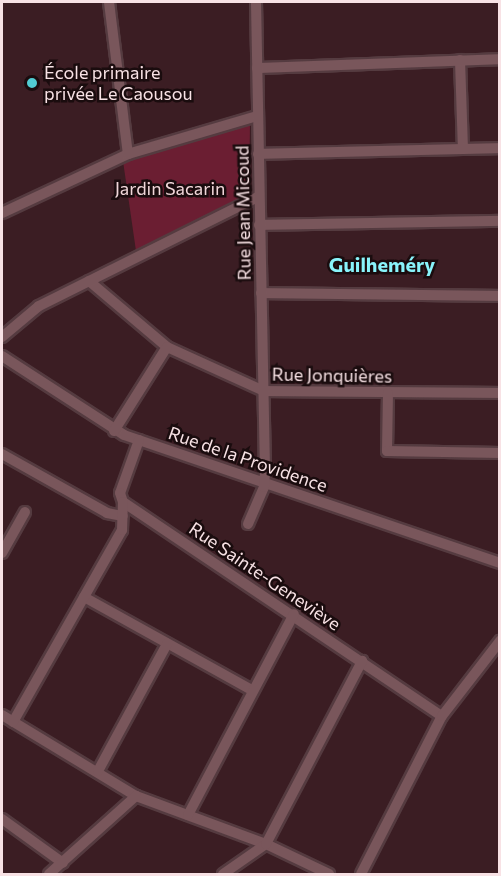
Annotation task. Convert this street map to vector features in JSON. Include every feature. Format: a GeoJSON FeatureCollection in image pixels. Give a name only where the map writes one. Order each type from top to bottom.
{"type":"FeatureCollection","features":[{"type":"Feature","properties":{"kind":"street"},"geometry":{"type":"LineString","coordinates":[[109,2],[128,154]]}},
{"type":"Feature","properties":{"kind":"street","name":"Rue Jean Micoud"},"geometry":{"type":"LineString","coordinates":[[256,2],[261,293],[500,296]]}},
{"type":"Feature","properties":{"kind":"street"},"geometry":{"type":"LineString","coordinates":[[257,68],[500,59]]}},
{"type":"Feature","properties":{"kind":"street"},"geometry":{"type":"LineString","coordinates":[[460,60],[463,149]]}},
{"type":"Feature","properties":{"kind":"street"},"geometry":{"type":"LineString","coordinates":[[2,213],[128,154],[257,116]]}},
{"type":"Feature","properties":{"kind":"street"},"geometry":{"type":"LineString","coordinates":[[258,154],[500,148]]}},
{"type":"Feature","properties":{"kind":"street"},"geometry":{"type":"LineString","coordinates":[[2,337],[34,310],[258,197]]}},
{"type":"Feature","properties":{"kind":"street"},"geometry":{"type":"LineString","coordinates":[[259,225],[500,221]]}},
{"type":"Feature","properties":{"kind":"street","name":"Rue Jonquières"},"geometry":{"type":"LineString","coordinates":[[89,281],[167,347],[264,391],[500,393]]}},
{"type":"Feature","properties":{"kind":"street"},"geometry":{"type":"LineString","coordinates":[[248,524],[264,482],[261,293]]}},
{"type":"Feature","properties":{"kind":"street"},"geometry":{"type":"LineString","coordinates":[[114,431],[167,347]]}},
{"type":"Feature","properties":{"kind":"street","name":"Rue de la Providence"},"geometry":{"type":"LineString","coordinates":[[2,356],[114,431],[500,563]]}},
{"type":"Feature","properties":{"kind":"street"},"geometry":{"type":"LineString","coordinates":[[388,393],[387,451],[500,453]]}},
{"type":"Feature","properties":{"kind":"street"},"geometry":{"type":"LineString","coordinates":[[13,722],[122,530],[123,502],[120,494],[139,440]]}},
{"type":"Feature","properties":{"kind":"street"},"geometry":{"type":"LineString","coordinates":[[2,454],[107,513],[123,516]]}},
{"type":"Feature","properties":{"kind":"street","name":"Rue Sainte-Geneviève"},"geometry":{"type":"LineString","coordinates":[[123,502],[294,614],[442,716]]}},
{"type":"Feature","properties":{"kind":"street"},"geometry":{"type":"LineString","coordinates":[[2,553],[25,512]]}},
{"type":"Feature","properties":{"kind":"street"},"geometry":{"type":"LineString","coordinates":[[84,597],[252,690]]}},
{"type":"Feature","properties":{"kind":"street"},"geometry":{"type":"LineString","coordinates":[[188,815],[294,614]]}},
{"type":"Feature","properties":{"kind":"street"},"geometry":{"type":"LineString","coordinates":[[361,874],[442,716],[500,641]]}},
{"type":"Feature","properties":{"kind":"street"},"geometry":{"type":"LineString","coordinates":[[98,771],[167,644]]}},
{"type":"Feature","properties":{"kind":"street"},"geometry":{"type":"LineString","coordinates":[[223,874],[266,844],[362,661]]}},
{"type":"Feature","properties":{"kind":"street"},"geometry":{"type":"LineString","coordinates":[[2,715],[136,796],[266,844],[329,874]]}},
{"type":"Feature","properties":{"kind":"street"},"geometry":{"type":"LineString","coordinates":[[49,874],[136,796]]}},
{"type":"Feature","properties":{"kind":"street"},"geometry":{"type":"LineString","coordinates":[[2,819],[63,863]]}},
{"type":"Feature","properties":{"kind":"green space","name":"Jardin Sacarin"},"geometry":{"type":"Polygon","coordinates":[[[250,123],[249,195],[136,251],[123,161],[250,123]]]}},
{"type":"Feature","properties":{"kind":"place","name":"École primaire privée Le Caousou"},"geometry":{"type":"Point","coordinates":[32,83]}},
{"type":"Feature","properties":{"kind":"district","name":"Guilheméry"},"geometry":{"type":"Point","coordinates":[382,264]}}]}
